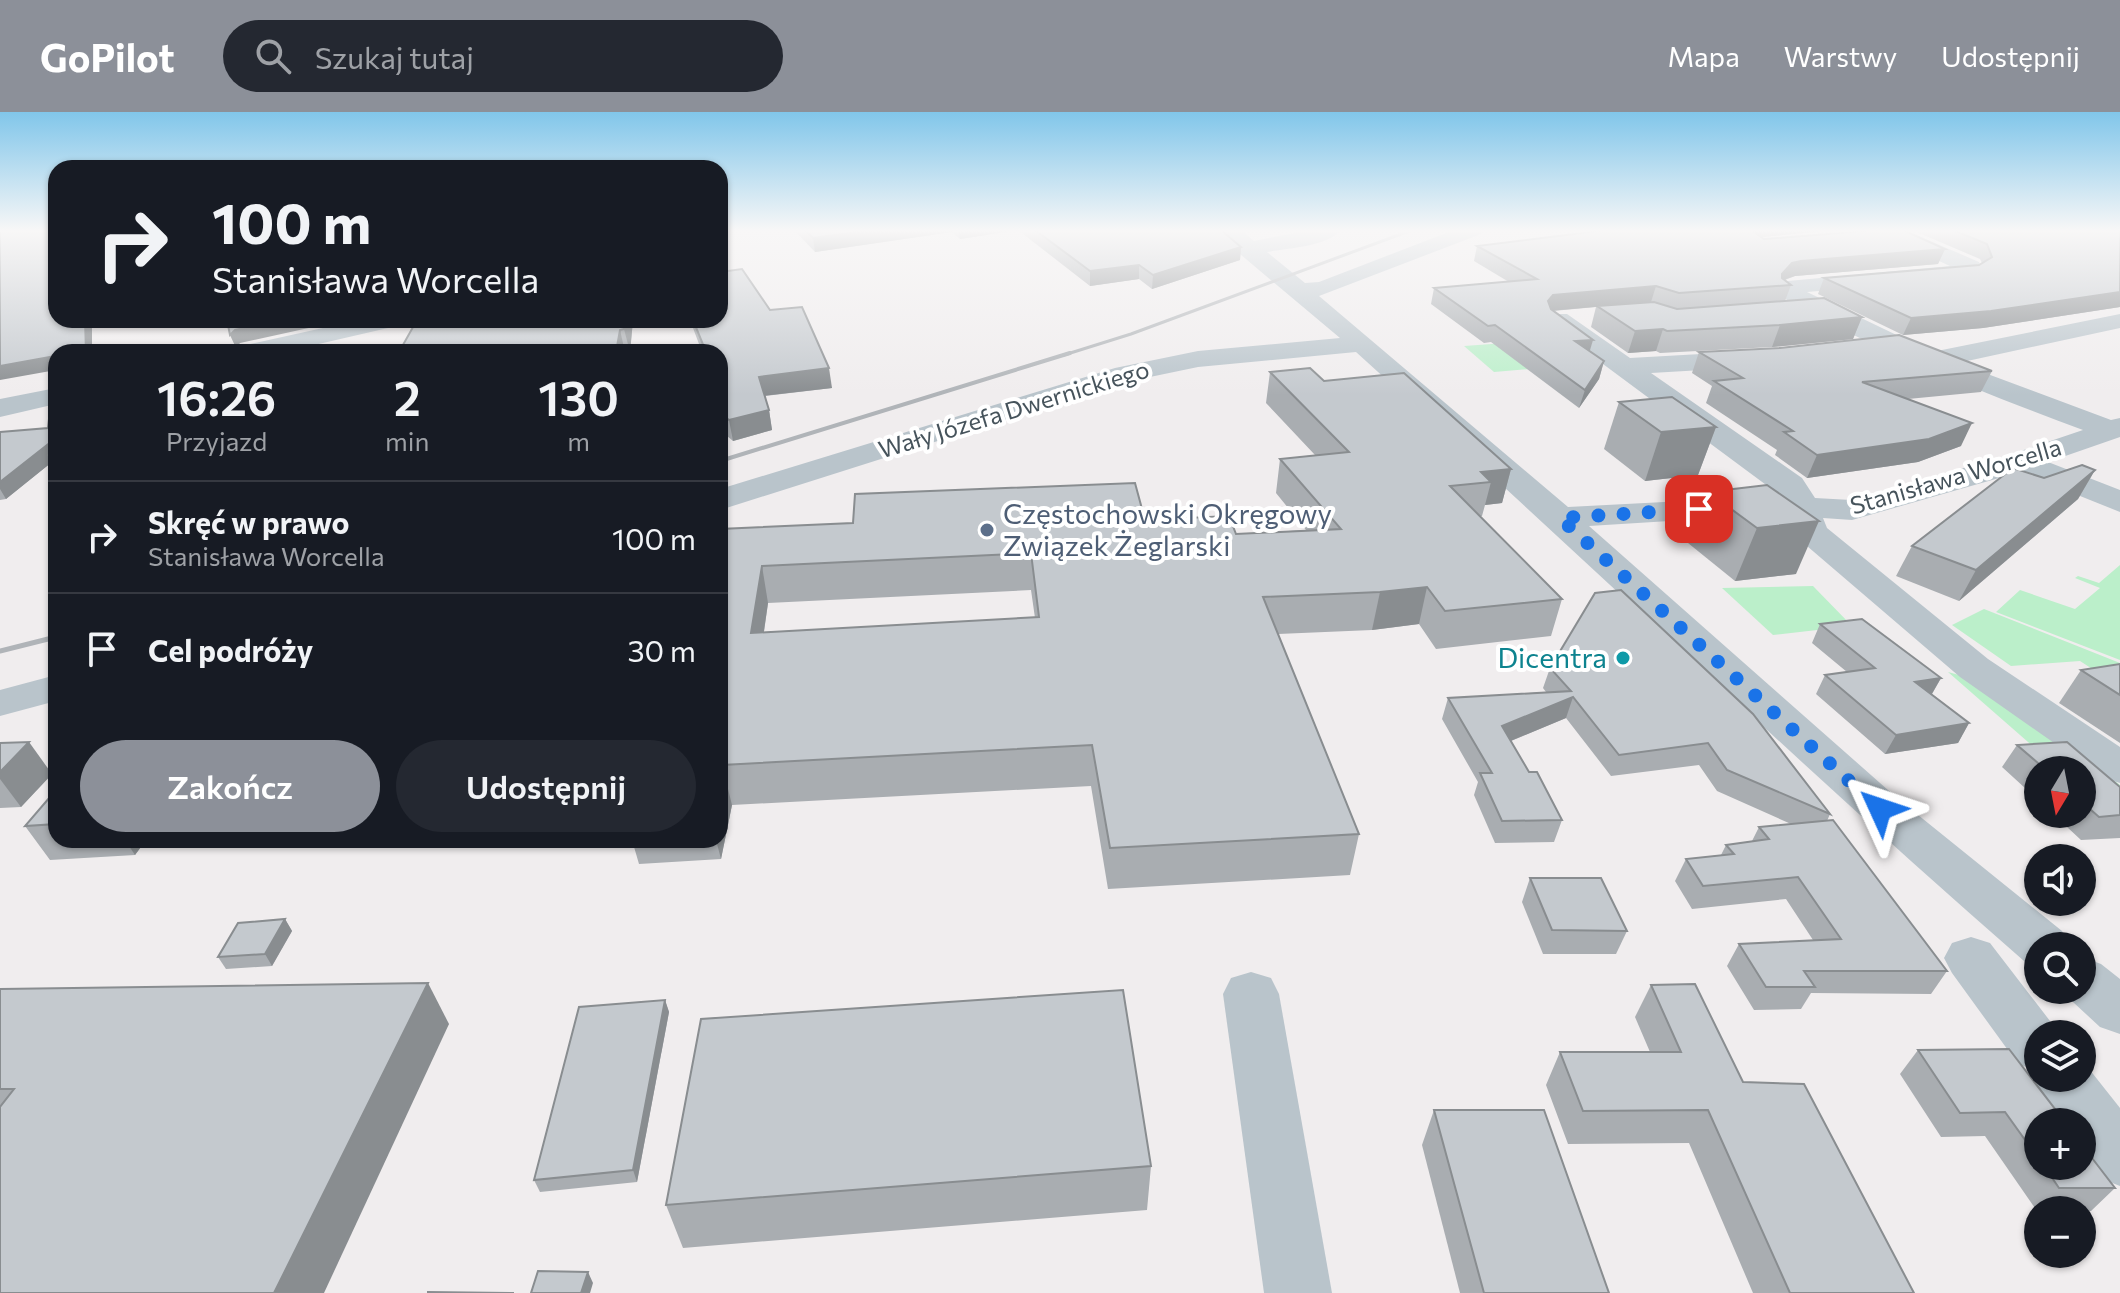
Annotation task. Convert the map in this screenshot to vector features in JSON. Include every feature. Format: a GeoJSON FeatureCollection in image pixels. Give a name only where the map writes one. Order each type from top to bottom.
{"type":"FeatureCollection","features":[{"type":"Feature","properties":{"kind":"street"},"geometry":{"type":"LineString","coordinates":[[1292,285],[1560,518],[1880,809],[2026,932]]}},
{"type":"Feature","properties":{"kind":"street"},"geometry":{"type":"LineString","coordinates":[[1299,291],[1331,285]]}},
{"type":"Feature","properties":{"kind":"street","name":"Stanisława Worcella"},"geometry":{"type":"LineString","coordinates":[[1806,285],[1796,286],[1790,292],[1818,309],[1894,345],[1929,361],[2115,428]]}},
{"type":"Feature","properties":{"kind":"street"},"geometry":{"type":"LineString","coordinates":[[1902,285],[1928,296]]}},
{"type":"Feature","properties":{"kind":"street"},"geometry":{"type":"LineString","coordinates":[[1774,312],[1818,309]]}},
{"type":"Feature","properties":{"kind":"street"},"geometry":{"type":"LineString","coordinates":[[1589,316],[1558,319],[1791,485],[1812,533],[1974,668],[2120,768]]}},
{"type":"Feature","properties":{"kind":"street"},"geometry":{"type":"LineString","coordinates":[[1929,361],[2120,321]]}},
{"type":"Feature","properties":{"kind":"street"},"geometry":{"type":"LineString","coordinates":[[286,344],[356,328]]}},
{"type":"Feature","properties":{"kind":"street","name":"Wały Józefa Dwernickiego"},"geometry":{"type":"LineString","coordinates":[[728,497],[1115,376],[1198,359],[1362,344]]}},
{"type":"Feature","properties":{"kind":"street"},"geometry":{"type":"LineString","coordinates":[[1849,350],[1894,345]]}},
{"type":"Feature","properties":{"kind":"street"},"geometry":{"type":"LineString","coordinates":[[1623,366],[1772,358]]}},
{"type":"Feature","properties":{"kind":"street"},"geometry":{"type":"LineString","coordinates":[[0,408],[48,398]]}},
{"type":"Feature","properties":{"kind":"street","name":"Stanisława Worcella"},"geometry":{"type":"LineString","coordinates":[[1560,518],[1766,505],[1852,510],[2020,462],[2115,428]]}},
{"type":"Feature","properties":{"kind":"street"},"geometry":{"type":"LineString","coordinates":[[2020,462],[2120,502]]}},
{"type":"Feature","properties":{"kind":"street"},"geometry":{"type":"LineString","coordinates":[[0,703],[48,690]]}},
{"type":"Feature","properties":{"kind":"street"},"geometry":{"type":"LineString","coordinates":[[1971,958],[2024,1028]]}},
{"type":"Feature","properties":{"kind":"street"},"geometry":{"type":"LineString","coordinates":[[2096,991],[2120,1011]]}},
{"type":"Feature","properties":{"kind":"street"},"geometry":{"type":"LineString","coordinates":[[1251,994],[1298,1293]]}},
{"type":"Feature","properties":{"kind":"street"},"geometry":{"type":"LineString","coordinates":[[2071,1092],[2120,1157]]}},
{"type":"Feature","properties":{"kind":"green space"},"geometry":{"type":"Polygon","coordinates":[[[1546,340],[1575,365],[1494,372],[1464,346],[1546,340]]]}},
{"type":"Feature","properties":{"kind":"green space"},"geometry":{"type":"Polygon","coordinates":[[[2120,565],[2120,660],[1996,612],[2020,590],[2075,609],[2100,588],[2075,578],[2078,576],[2099,583],[2120,565]]]}},
{"type":"Feature","properties":{"kind":"green space"},"geometry":{"type":"Polygon","coordinates":[[[1813,586],[1852,626],[1773,635],[1722,588],[1813,586]]]}},
{"type":"Feature","properties":{"kind":"green space"},"geometry":{"type":"Polygon","coordinates":[[[1984,609],[2120,663],[2120,687],[2080,661],[2011,666],[1952,625],[1984,609]]]}},
{"type":"Feature","properties":{"kind":"green space"},"geometry":{"type":"Polygon","coordinates":[[[1948,672],[1985,682],[2082,756],[2044,756],[1948,672]]]}},
{"type":"Feature","properties":{"kind":"green space"},"geometry":{"type":"Polygon","coordinates":[[[2096,767],[2120,785],[2120,822],[2096,789],[2096,767]]]}},
{"type":"Feature","properties":{"kind":"building"},"geometry":{"type":"Polygon","coordinates":[[[0,285],[48,285],[48,328],[85,328],[86,344],[48,344],[48,357],[0,366],[0,285]]]}},
{"type":"Feature","properties":{"kind":"building"},"geometry":{"type":"Polygon","coordinates":[[[728,285],[753,285],[770,310],[802,307],[829,368],[759,377],[769,410],[729,420],[728,344],[703,344],[696,328],[728,328],[728,285]]]}},
{"type":"Feature","properties":{"kind":"building"},"geometry":{"type":"Polygon","coordinates":[[[1467,285],[1789,285],[1679,293],[1656,286],[1553,295],[1548,301],[1551,309],[1593,340],[1575,341],[1604,361],[1585,390],[1495,325],[1488,326],[1434,288],[1467,285]]]}},
{"type":"Feature","properties":{"kind":"building"},"geometry":{"type":"Polygon","coordinates":[[[1839,285],[2120,285],[2120,292],[1991,311],[1911,318],[1839,285]]]}},
{"type":"Feature","properties":{"kind":"building"},"geometry":{"type":"Polygon","coordinates":[[[1824,298],[1862,317],[1780,325],[1635,331],[1597,306],[1654,302],[1677,309],[1824,298]]]}},
{"type":"Feature","properties":{"kind":"building"},"geometry":{"type":"Polygon","coordinates":[[[412,328],[624,328],[620,330],[617,344],[404,344],[412,328]]]}},
{"type":"Feature","properties":{"kind":"building"},"geometry":{"type":"Polygon","coordinates":[[[1899,335],[1992,371],[1862,382],[1972,423],[1929,439],[1817,455],[1784,432],[1793,431],[1714,381],[1743,378],[1699,352],[1780,348],[1899,335]]]}},
{"type":"Feature","properties":{"kind":"building"},"geometry":{"type":"Polygon","coordinates":[[[1310,368],[1324,381],[1404,373],[1511,469],[1481,472],[1491,482],[1450,486],[1562,599],[1445,611],[1427,587],[1263,597],[1359,834],[1110,848],[1092,745],[728,765],[728,529],[853,523],[855,494],[1135,483],[1145,520],[1229,516],[1236,534],[1341,529],[1280,459],[1349,452],[1270,372],[1310,368]],[[1031,553],[762,566],[751,633],[1039,617],[1031,553]]]}},
{"type":"Feature","properties":{"kind":"building"},"geometry":{"type":"Polygon","coordinates":[[[1672,397],[1716,427],[1661,432],[1619,402],[1672,397]]]}},
{"type":"Feature","properties":{"kind":"building"},"geometry":{"type":"Polygon","coordinates":[[[48,428],[48,454],[47,445],[0,482],[0,432],[48,428]]]}},
{"type":"Feature","properties":{"kind":"building"},"geometry":{"type":"Polygon","coordinates":[[[2082,465],[2095,470],[1976,570],[1912,546],[2013,468],[2044,478],[2082,465]]]}},
{"type":"Feature","properties":{"kind":"building"},"geometry":{"type":"Polygon","coordinates":[[[1767,485],[1819,521],[1757,528],[1708,492],[1767,485]]]}},
{"type":"Feature","properties":{"kind":"building"},"geometry":{"type":"Polygon","coordinates":[[[1621,590],[1753,714],[1830,814],[1727,770],[1708,743],[1619,755],[1573,697],[1502,726],[1529,772],[1537,772],[1562,820],[1502,821],[1480,773],[1492,773],[1448,698],[1571,691],[1550,668],[1595,593],[1621,590]]]}},
{"type":"Feature","properties":{"kind":"building"},"geometry":{"type":"Polygon","coordinates":[[[1862,619],[1941,678],[1915,682],[1969,723],[1896,735],[1825,675],[1875,668],[1820,624],[1862,619]]]}},
{"type":"Feature","properties":{"kind":"building"},"geometry":{"type":"Polygon","coordinates":[[[2120,664],[2120,695],[2081,670],[2120,664]]]}},
{"type":"Feature","properties":{"kind":"building"},"geometry":{"type":"Polygon","coordinates":[[[29,742],[0,772],[0,743],[29,742]]]}},
{"type":"Feature","properties":{"kind":"building"},"geometry":{"type":"Polygon","coordinates":[[[2067,742],[2083,756],[2030,756],[2017,745],[2067,742]]]}},
{"type":"Feature","properties":{"kind":"building"},"geometry":{"type":"Polygon","coordinates":[[[2096,767],[2120,787],[2120,815],[2099,817],[2096,814],[2096,767]]]}},
{"type":"Feature","properties":{"kind":"building"},"geometry":{"type":"Polygon","coordinates":[[[48,799],[48,825],[25,826],[48,799]]]}},
{"type":"Feature","properties":{"kind":"building"},"geometry":{"type":"Polygon","coordinates":[[[1833,820],[1947,971],[1804,971],[1815,987],[1766,987],[1739,944],[1841,939],[1798,877],[1703,886],[1686,859],[1734,854],[1726,845],[1769,839],[1759,827],[1833,820]]]}},
{"type":"Feature","properties":{"kind":"building"},"geometry":{"type":"Polygon","coordinates":[[[1530,878],[1601,878],[1627,931],[1552,930],[1530,878]]]}},
{"type":"Feature","properties":{"kind":"building"},"geometry":{"type":"Polygon","coordinates":[[[285,919],[265,954],[218,957],[238,923],[285,919]]]}},
{"type":"Feature","properties":{"kind":"building"},"geometry":{"type":"Polygon","coordinates":[[[428,983],[274,1293],[0,1293],[0,1107],[14,1089],[0,1089],[0,989],[428,983]]]}},
{"type":"Feature","properties":{"kind":"building"},"geometry":{"type":"Polygon","coordinates":[[[1695,984],[1743,1082],[1804,1084],[1914,1293],[1790,1293],[1708,1110],[1583,1111],[1560,1052],[1681,1052],[1651,985],[1695,984]]]}},
{"type":"Feature","properties":{"kind":"building"},"geometry":{"type":"Polygon","coordinates":[[[1123,990],[1151,1166],[666,1205],[701,1019],[1123,990]]]}},
{"type":"Feature","properties":{"kind":"building"},"geometry":{"type":"Polygon","coordinates":[[[665,1000],[633,1170],[534,1180],[579,1007],[665,1000]]]}},
{"type":"Feature","properties":{"kind":"building"},"geometry":{"type":"Polygon","coordinates":[[[2009,1049],[2024,1069],[2024,1092],[2042,1092],[2054,1108],[2024,1108],[2024,1138],[2005,1112],[1960,1113],[1918,1050],[2009,1049]]]}},
{"type":"Feature","properties":{"kind":"building"},"geometry":{"type":"Polygon","coordinates":[[[1434,1110],[1544,1110],[1609,1293],[1484,1293],[1434,1110]]]}},
{"type":"Feature","properties":{"kind":"building"},"geometry":{"type":"Polygon","coordinates":[[[2096,1163],[2115,1188],[2059,1188],[2054,1180],[2096,1180],[2096,1163]]]}},
{"type":"Feature","properties":{"kind":"building"},"geometry":{"type":"Polygon","coordinates":[[[538,1271],[588,1272],[581,1293],[531,1293],[538,1271]]]}},
{"type":"Feature","properties":{"kind":"building"},"geometry":{"type":"Polygon","coordinates":[[[428,1292],[514,1293],[428,1293],[428,1292]]]}},
{"type":"Feature","properties":{"kind":"railway"},"geometry":{"type":"LineString","coordinates":[[1064,355],[1263,285]]}},
{"type":"Feature","properties":{"kind":"railway"},"geometry":{"type":"LineString","coordinates":[[728,459],[1070,353]]}},
{"type":"Feature","properties":{"kind":"railway"},"geometry":{"type":"LineString","coordinates":[[0,651],[48,639]]}},
{"type":"Feature","properties":{"kind":"place","name":"Częstochowski Okręgowy Związek Żeglarski"},"geometry":{"type":"Point","coordinates":[987,530]}},
{"type":"Feature","properties":{"kind":"place","name":"Dicentra"},"geometry":{"type":"Point","coordinates":[1623,658]}},
{"type":"Feature","properties":{"kind":"route"},"geometry":{"type":"LineString","coordinates":[[1699,509],[1560,518],[1880,809]]}}]}
